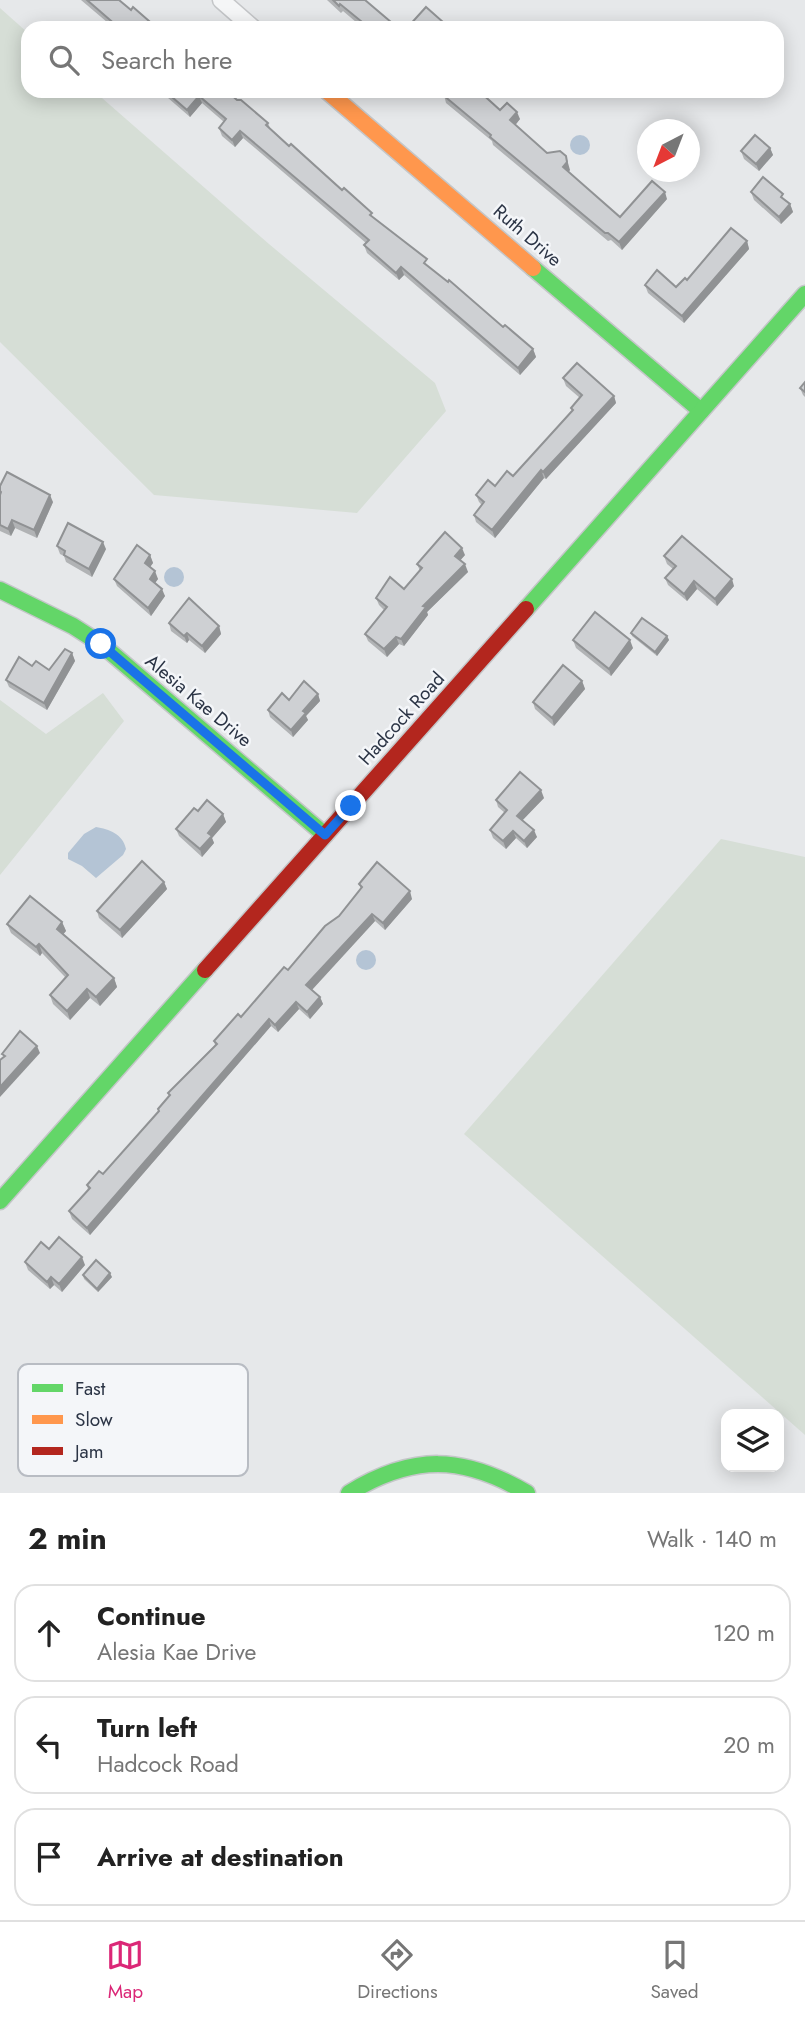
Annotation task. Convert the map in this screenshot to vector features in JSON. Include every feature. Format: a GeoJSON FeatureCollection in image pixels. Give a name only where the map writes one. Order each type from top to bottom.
{"type":"FeatureCollection","features":[{"type":"Feature","properties":{"kind":"street"},"geometry":{"type":"LineString","coordinates":[[221,0],[245,21]]}},
{"type":"Feature","properties":{"kind":"street","name":"Ruth Drive"},"geometry":{"type":"LineString","coordinates":[[335,98],[701,411]]}},
{"type":"Feature","properties":{"kind":"street","name":"Hadcock Road"},"geometry":{"type":"LineString","coordinates":[[0,1201],[805,294]]}},
{"type":"Feature","properties":{"kind":"street","name":"Alesia Kae Drive"},"geometry":{"type":"LineString","coordinates":[[0,590],[73,626],[101,644],[325,835]]}},
{"type":"Feature","properties":{"kind":"street"},"geometry":{"type":"LineString","coordinates":[[349,1493],[387,1472],[414,1464],[436,1462],[462,1464],[487,1471],[508,1480],[527,1493]]}},
{"type":"Feature","properties":{"kind":"shaded area"},"geometry":{"type":"Polygon","coordinates":[[[0,8],[21,27],[21,98],[102,98],[269,244],[435,383],[446,411],[357,513],[154,495],[0,342],[0,8]]]}},
{"type":"Feature","properties":{"kind":"shaded area"},"geometry":{"type":"Polygon","coordinates":[[[103,693],[124,721],[0,875],[0,700],[46,734],[103,693]]]}},
{"type":"Feature","properties":{"kind":"shaded area"},"geometry":{"type":"Polygon","coordinates":[[[721,839],[805,857],[805,1435],[784,1416],[784,1409],[776,1409],[464,1134],[721,839]]]}},
{"type":"Feature","properties":{"kind":"water"},"geometry":{"type":"Polygon","coordinates":[[[580,135],[587,138],[590,145],[587,152],[580,155],[573,152],[570,145],[573,138],[580,135]]]}},
{"type":"Feature","properties":{"kind":"water"},"geometry":{"type":"Polygon","coordinates":[[[174,567],[181,570],[184,577],[181,584],[174,587],[167,584],[164,577],[167,570],[174,567]]]}},
{"type":"Feature","properties":{"kind":"water"},"geometry":{"type":"Polygon","coordinates":[[[96,827],[115,833],[126,849],[123,855],[96,878],[68,859],[68,853],[84,834],[96,827]]]}},
{"type":"Feature","properties":{"kind":"water"},"geometry":{"type":"Polygon","coordinates":[[[362,950],[370,950],[376,960],[370,970],[362,970],[356,964],[356,956],[362,950]]]}},
{"type":"Feature","properties":{"kind":"building"},"geometry":{"type":"Polygon","coordinates":[[[87,0],[119,0],[131,10],[133,7],[149,21],[111,21],[87,0]]]}},
{"type":"Feature","properties":{"kind":"building"},"geometry":{"type":"Polygon","coordinates":[[[333,0],[365,0],[390,21],[361,21],[340,4],[339,6],[333,0]]]}},
{"type":"Feature","properties":{"kind":"building"},"geometry":{"type":"Polygon","coordinates":[[[426,7],[442,21],[413,21],[426,7]]]}},
{"type":"Feature","properties":{"kind":"building"},"geometry":{"type":"Polygon","coordinates":[[[173,98],[197,98],[187,110],[173,98]]]}},
{"type":"Feature","properties":{"kind":"building"},"geometry":{"type":"Polygon","coordinates":[[[201,98],[241,100],[289,146],[291,144],[372,213],[370,215],[427,259],[424,263],[448,282],[449,280],[503,327],[505,325],[533,349],[518,368],[401,267],[396,273],[364,245],[369,240],[240,131],[232,140],[219,128],[226,119],[201,98]]]}},
{"type":"Feature","properties":{"kind":"building"},"geometry":{"type":"Polygon","coordinates":[[[447,98],[487,98],[500,110],[507,103],[517,112],[510,120],[547,153],[560,151],[566,156],[567,162],[563,167],[620,217],[651,182],[665,192],[619,242],[490,137],[491,135],[447,98]]]}},
{"type":"Feature","properties":{"kind":"building"},"geometry":{"type":"Polygon","coordinates":[[[755,135],[770,148],[756,164],[741,151],[755,135]]]}},
{"type":"Feature","properties":{"kind":"building"},"geometry":{"type":"Polygon","coordinates":[[[763,177],[783,194],[781,197],[790,204],[779,217],[751,192],[763,177]]]}},
{"type":"Feature","properties":{"kind":"building"},"geometry":{"type":"Polygon","coordinates":[[[731,228],[747,241],[682,316],[645,285],[657,270],[676,287],[685,278],[687,280],[731,228]]]}},
{"type":"Feature","properties":{"kind":"building"},"geometry":{"type":"Polygon","coordinates":[[[577,363],[614,396],[543,472],[541,470],[492,530],[474,515],[484,502],[476,495],[488,480],[495,486],[507,471],[513,476],[573,410],[571,408],[582,395],[563,378],[577,363]]]}},
{"type":"Feature","properties":{"kind":"building"},"geometry":{"type":"Polygon","coordinates":[[[7,472],[50,495],[34,530],[12,520],[8,529],[0,525],[0,486],[7,472]]]}},
{"type":"Feature","properties":{"kind":"building"},"geometry":{"type":"Polygon","coordinates":[[[68,523],[103,542],[89,569],[64,555],[65,551],[57,546],[68,523]]]}},
{"type":"Feature","properties":{"kind":"building"},"geometry":{"type":"Polygon","coordinates":[[[445,532],[462,548],[455,556],[465,564],[423,606],[426,607],[401,639],[396,637],[384,649],[365,634],[387,607],[376,598],[390,577],[404,589],[422,568],[417,564],[445,532]]]}},
{"type":"Feature","properties":{"kind":"building"},"geometry":{"type":"Polygon","coordinates":[[[682,536],[732,579],[715,599],[694,581],[684,594],[665,578],[676,566],[664,556],[682,536]]]}},
{"type":"Feature","properties":{"kind":"building"},"geometry":{"type":"Polygon","coordinates":[[[137,545],[150,555],[145,563],[155,571],[150,579],[162,589],[148,608],[114,579],[137,545]]]}},
{"type":"Feature","properties":{"kind":"building"},"geometry":{"type":"Polygon","coordinates":[[[189,598],[219,626],[202,646],[169,623],[189,598]]]}},
{"type":"Feature","properties":{"kind":"building"},"geometry":{"type":"Polygon","coordinates":[[[595,612],[630,640],[609,669],[573,640],[595,612]]]}},
{"type":"Feature","properties":{"kind":"building"},"geometry":{"type":"Polygon","coordinates":[[[642,618],[667,636],[655,652],[631,633],[642,618]]]}},
{"type":"Feature","properties":{"kind":"building"},"geometry":{"type":"Polygon","coordinates":[[[65,649],[72,653],[44,703],[6,680],[19,657],[32,666],[36,661],[49,670],[65,649]]]}},
{"type":"Feature","properties":{"kind":"building"},"geometry":{"type":"Polygon","coordinates":[[[563,665],[582,681],[552,718],[533,702],[563,665]]]}},
{"type":"Feature","properties":{"kind":"building"},"geometry":{"type":"Polygon","coordinates":[[[304,681],[318,694],[291,730],[268,710],[282,693],[289,700],[304,681]]]}},
{"type":"Feature","properties":{"kind":"building"},"geometry":{"type":"Polygon","coordinates":[[[520,772],[541,790],[517,816],[534,830],[524,841],[513,831],[503,841],[490,830],[507,810],[496,800],[520,772]]]}},
{"type":"Feature","properties":{"kind":"building"},"geometry":{"type":"Polygon","coordinates":[[[207,800],[223,814],[208,833],[212,836],[200,849],[176,829],[194,808],[198,811],[207,800]]]}},
{"type":"Feature","properties":{"kind":"building"},"geometry":{"type":"Polygon","coordinates":[[[142,861],[164,882],[120,930],[97,911],[142,861]]]}},
{"type":"Feature","properties":{"kind":"building"},"geometry":{"type":"Polygon","coordinates":[[[377,862],[410,891],[383,923],[372,914],[306,985],[320,997],[307,1012],[296,1002],[275,1025],[269,1019],[87,1228],[69,1211],[90,1188],[87,1185],[99,1171],[103,1174],[159,1111],[170,1095],[168,1093],[217,1044],[214,1041],[238,1014],[241,1017],[284,967],[288,970],[325,926],[339,916],[362,887],[359,884],[377,862]]]}},
{"type":"Feature","properties":{"kind":"building"},"geometry":{"type":"Polygon","coordinates":[[[30,896],[62,922],[57,929],[114,978],[96,997],[87,989],[67,1011],[50,995],[68,975],[39,944],[36,947],[7,924],[30,896]]]}},
{"type":"Feature","properties":{"kind":"building"},"geometry":{"type":"Polygon","coordinates":[[[20,1031],[37,1046],[0,1087],[0,1060],[5,1056],[2,1054],[20,1031]]]}},
{"type":"Feature","properties":{"kind":"building"},"geometry":{"type":"Polygon","coordinates":[[[59,1237],[82,1257],[59,1284],[51,1277],[47,1282],[25,1262],[41,1242],[49,1249],[59,1237]]]}},
{"type":"Feature","properties":{"kind":"building"},"geometry":{"type":"Polygon","coordinates":[[[96,1260],[110,1273],[97,1289],[83,1275],[96,1260]]]}},
{"type":"Feature","properties":{"kind":"traffic: fast"},"geometry":{"type":"LineString","coordinates":[[533,268],[701,411]]}},
{"type":"Feature","properties":{"kind":"traffic: fast"},"geometry":{"type":"LineString","coordinates":[[526,609],[805,294]]}},
{"type":"Feature","properties":{"kind":"traffic: fast"},"geometry":{"type":"LineString","coordinates":[[0,590],[73,626],[101,644],[325,835]]}},
{"type":"Feature","properties":{"kind":"traffic: fast"},"geometry":{"type":"LineString","coordinates":[[0,1201],[205,970]]}},
{"type":"Feature","properties":{"kind":"traffic: fast"},"geometry":{"type":"LineString","coordinates":[[349,1493],[395,1471],[438,1464],[481,1471],[527,1493]]}},
{"type":"Feature","properties":{"kind":"traffic: slow"},"geometry":{"type":"LineString","coordinates":[[335,98],[533,268]]}},
{"type":"Feature","properties":{"kind":"traffic: jam"},"geometry":{"type":"LineString","coordinates":[[205,970],[526,609]]}},
{"type":"Feature","properties":{"kind":"route"},"geometry":{"type":"LineString","coordinates":[[101,644],[325,835],[351,806]]}}]}
